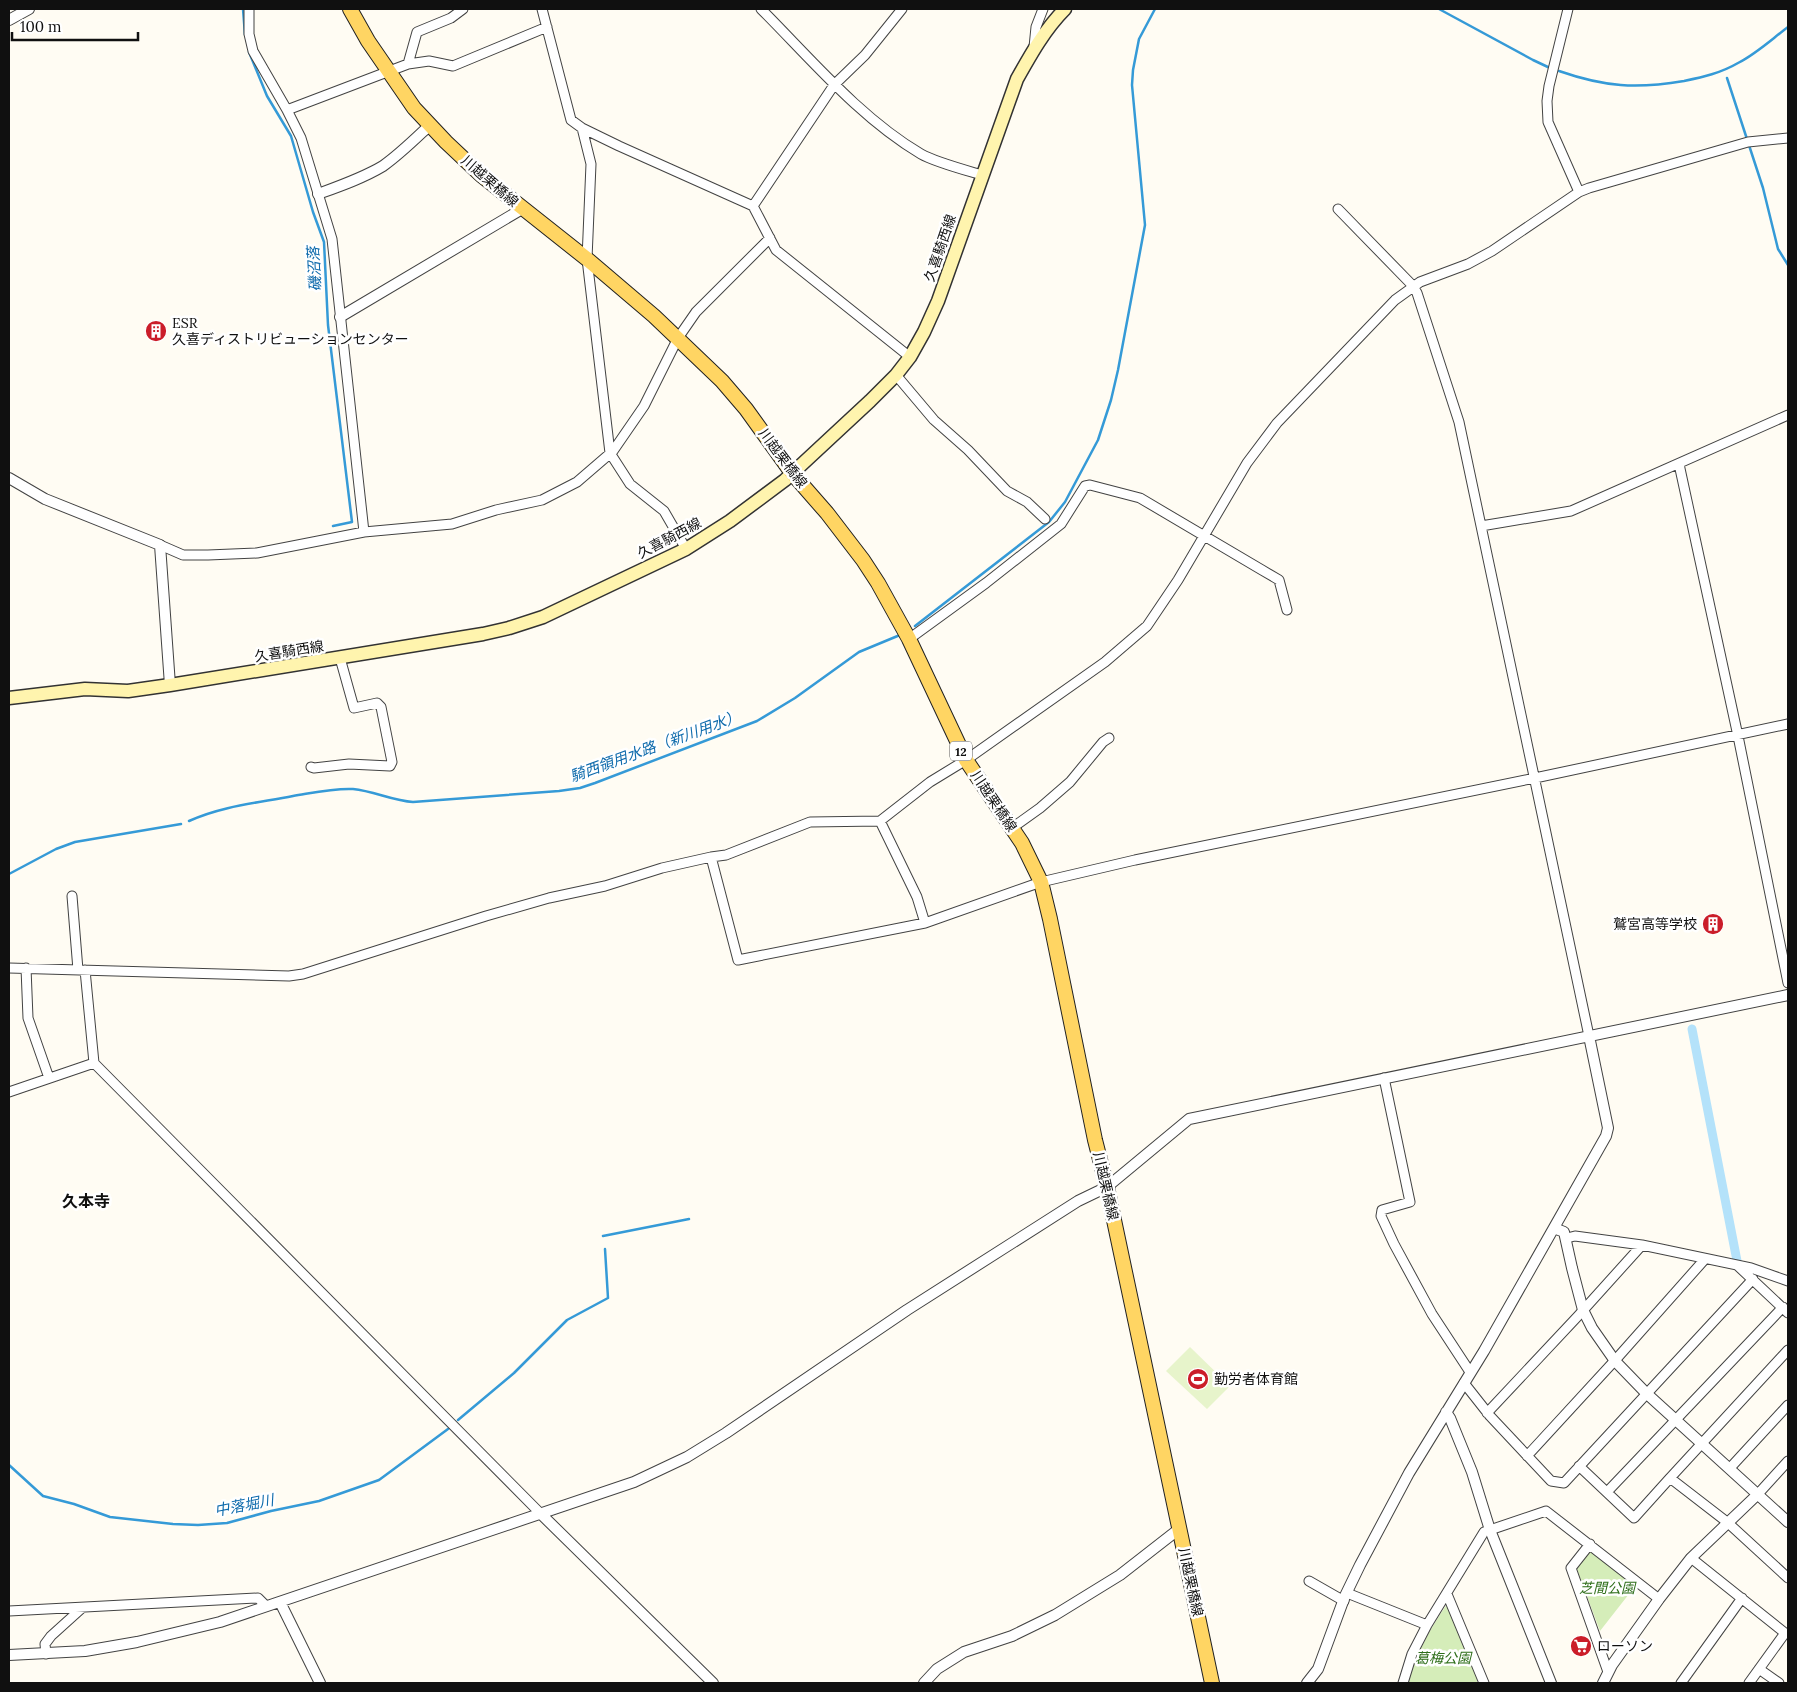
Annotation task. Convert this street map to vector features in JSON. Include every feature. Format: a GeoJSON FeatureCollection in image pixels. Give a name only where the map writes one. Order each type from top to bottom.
{"type":"FeatureCollection","features":[{"type":"Feature","properties":{"kind":"main road","name":"川越栗橋線"},"geometry":{"type":"LineString","coordinates":[[350,9],[368,41],[389,72],[414,108],[430,126],[481,175],[586,259],[678,338],[722,381],[746,409],[792,473],[827,513],[863,560],[891,604],[966,760],[1022,843],[1040,882],[1050,919],[1095,1140],[1107,1187],[1212,1683]]}},
{"type":"Feature","properties":{"kind":"main road","name":"久喜騎西線"},"geometry":{"type":"LineString","coordinates":[[9,698],[85,689],[128,691],[483,634],[543,617],[686,548],[755,503],[792,473],[896,375],[910,357],[938,301],[1017,79],[1034,48],[1056,18],[1066,9]]}},
{"type":"Feature","properties":{"kind":"street"},"geometry":{"type":"LineString","coordinates":[[9,20],[29,9]]}},
{"type":"Feature","properties":{"kind":"street"},"geometry":{"type":"LineString","coordinates":[[249,9],[249,34],[253,51],[301,138],[332,239],[364,532]]}},
{"type":"Feature","properties":{"kind":"street"},"geometry":{"type":"LineString","coordinates":[[408,64],[417,32],[451,18],[463,9]]}},
{"type":"Feature","properties":{"kind":"street"},"geometry":{"type":"LineString","coordinates":[[542,9],[571,120],[582,128],[753,206],[776,250],[910,357]]}},
{"type":"Feature","properties":{"kind":"street"},"geometry":{"type":"LineString","coordinates":[[761,9],[834,85],[889,132],[922,155],[982,175]]}},
{"type":"Feature","properties":{"kind":"street"},"geometry":{"type":"LineString","coordinates":[[753,206],[834,85],[865,55],[902,9]]}},
{"type":"Feature","properties":{"kind":"street"},"geometry":{"type":"LineString","coordinates":[[1034,48],[1036,27],[1043,9]]}},
{"type":"Feature","properties":{"kind":"street"},"geometry":{"type":"LineString","coordinates":[[1568,9],[1549,86],[1547,116],[1579,192]]}},
{"type":"Feature","properties":{"kind":"street"},"geometry":{"type":"LineString","coordinates":[[287,110],[408,64],[429,62],[453,66],[547,26]]}},
{"type":"Feature","properties":{"kind":"street"},"geometry":{"type":"LineString","coordinates":[[318,194],[382,166],[430,126]]}},
{"type":"Feature","properties":{"kind":"street"},"geometry":{"type":"LineString","coordinates":[[582,128],[592,164],[586,259],[610,453],[630,484],[664,511],[686,548]]}},
{"type":"Feature","properties":{"kind":"street"},"geometry":{"type":"LineString","coordinates":[[9,968],[289,976],[303,974],[453,925],[549,898],[605,886],[662,868],[726,855],[810,822],[880,821],[930,782],[966,760],[1105,662],[1147,626],[1178,580],[1247,463],[1277,423],[1364,331],[1395,300],[1413,286],[1468,264],[1492,251],[1579,192],[1748,142],[1788,138]]}},
{"type":"Feature","properties":{"kind":"street"},"geometry":{"type":"LineString","coordinates":[[340,317],[522,208]]}},
{"type":"Feature","properties":{"kind":"street"},"geometry":{"type":"LineString","coordinates":[[1307,1683],[1318,1669],[1345,1597],[1360,1565],[1409,1473],[1464,1383],[1608,1132],[1535,778],[1457,415],[1417,293],[1413,286],[1338,209]]}},
{"type":"Feature","properties":{"kind":"street"},"geometry":{"type":"LineString","coordinates":[[9,478],[45,499],[183,554],[257,553],[364,532],[452,524],[496,510],[542,500],[577,482],[610,453],[644,406],[678,338],[696,312],[770,238]]}},
{"type":"Feature","properties":{"kind":"street"},"geometry":{"type":"LineString","coordinates":[[896,375],[934,420],[968,450],[1007,491],[1027,502],[1045,519]]}},
{"type":"Feature","properties":{"kind":"street"},"geometry":{"type":"LineString","coordinates":[[1481,526],[1572,511],[1788,415]]}},
{"type":"Feature","properties":{"kind":"street"},"geometry":{"type":"LineString","coordinates":[[1679,464],[1738,736],[1788,983]]}},
{"type":"Feature","properties":{"kind":"street"},"geometry":{"type":"LineString","coordinates":[[909,639],[986,583],[1061,524],[1085,486],[1090,485],[1140,498],[1278,580],[1287,610]]}},
{"type":"Feature","properties":{"kind":"street"},"geometry":{"type":"LineString","coordinates":[[160,545],[170,685]]}},
{"type":"Feature","properties":{"kind":"street"},"geometry":{"type":"LineString","coordinates":[[311,767],[349,764],[390,766],[392,762],[381,707],[377,703],[354,708],[340,658]]}},
{"type":"Feature","properties":{"kind":"street"},"geometry":{"type":"LineString","coordinates":[[711,857],[738,960],[925,923],[1040,882],[1135,860],[1738,736],[1788,724]]}},
{"type":"Feature","properties":{"kind":"street"},"geometry":{"type":"LineString","coordinates":[[1012,828],[1040,808],[1070,782],[1103,742],[1109,738]]}},
{"type":"Feature","properties":{"kind":"street"},"geometry":{"type":"LineString","coordinates":[[880,821],[917,897],[925,923]]}},
{"type":"Feature","properties":{"kind":"street"},"geometry":{"type":"LineString","coordinates":[[72,896],[94,1063],[541,1514],[713,1683]]}},
{"type":"Feature","properties":{"kind":"street"},"geometry":{"type":"LineString","coordinates":[[26,968],[28,1018],[49,1078]]}},
{"type":"Feature","properties":{"kind":"street"},"geometry":{"type":"LineString","coordinates":[[9,1655],[85,1651],[137,1642],[220,1622],[634,1482],[687,1457],[726,1434],[908,1310],[1078,1201],[1107,1187],[1189,1119],[1788,995]]}},
{"type":"Feature","properties":{"kind":"street"},"geometry":{"type":"LineString","coordinates":[[10,1089],[94,1063]]}},
{"type":"Feature","properties":{"kind":"street"},"geometry":{"type":"LineString","coordinates":[[1384,1078],[1410,1202],[1382,1210],[1381,1216],[1432,1314],[1470,1372]]}},
{"type":"Feature","properties":{"kind":"street"},"geometry":{"type":"LineString","coordinates":[[1554,1228],[1564,1232],[1567,1238],[1572,1268],[1584,1310],[1592,1328],[1615,1361],[1646,1393],[1788,1520]]}},
{"type":"Feature","properties":{"kind":"street"},"geometry":{"type":"LineString","coordinates":[[1567,1238],[1575,1236],[1642,1245],[1705,1260],[1751,1268],[1788,1281]]}},
{"type":"Feature","properties":{"kind":"street"},"geometry":{"type":"LineString","coordinates":[[1487,1413],[1642,1245]]}},
{"type":"Feature","properties":{"kind":"street"},"geometry":{"type":"LineString","coordinates":[[1527,1456],[1705,1260]]}},
{"type":"Feature","properties":{"kind":"street"},"geometry":{"type":"LineString","coordinates":[[1607,1492],[1786,1310],[1738,1266]]}},
{"type":"Feature","properties":{"kind":"street"},"geometry":{"type":"LineString","coordinates":[[1464,1383],[1487,1413],[1551,1481],[1564,1482],[1753,1279]]}},
{"type":"Feature","properties":{"kind":"street"},"geometry":{"type":"LineString","coordinates":[[1580,1466],[1634,1518],[1788,1350]]}},
{"type":"Feature","properties":{"kind":"street"},"geometry":{"type":"LineString","coordinates":[[1730,1468],[1788,1405]]}},
{"type":"Feature","properties":{"kind":"street"},"geometry":{"type":"LineString","coordinates":[[1446,1412],[1472,1472],[1490,1530],[1551,1683]]}},
{"type":"Feature","properties":{"kind":"street"},"geometry":{"type":"LineString","coordinates":[[1603,1683],[1608,1672],[1659,1599],[1691,1558],[1758,1494],[1788,1461]]}},
{"type":"Feature","properties":{"kind":"street"},"geometry":{"type":"LineString","coordinates":[[1670,1478],[1727,1522],[1788,1578]]}},
{"type":"Feature","properties":{"kind":"street"},"geometry":{"type":"LineString","coordinates":[[1403,1683],[1412,1654],[1427,1625],[1484,1532],[1546,1511],[1659,1599]]}},
{"type":"Feature","properties":{"kind":"street"},"geometry":{"type":"LineString","coordinates":[[924,1683],[937,1669],[964,1652],[1012,1636],[1055,1615],[1120,1575],[1179,1529]]}},
{"type":"Feature","properties":{"kind":"street"},"geometry":{"type":"LineString","coordinates":[[1590,1544],[1571,1568],[1608,1672]]}},
{"type":"Feature","properties":{"kind":"street"},"geometry":{"type":"LineString","coordinates":[[1691,1558],[1785,1633],[1749,1683]]}},
{"type":"Feature","properties":{"kind":"street"},"geometry":{"type":"LineString","coordinates":[[1309,1581],[1345,1597],[1427,1625]]}},
{"type":"Feature","properties":{"kind":"street"},"geometry":{"type":"LineString","coordinates":[[1447,1594],[1482,1682]]}},
{"type":"Feature","properties":{"kind":"street"},"geometry":{"type":"LineString","coordinates":[[9,1611],[258,1598],[266,1606]]}},
{"type":"Feature","properties":{"kind":"street"},"geometry":{"type":"LineString","coordinates":[[1681,1683],[1742,1598]]}},
{"type":"Feature","properties":{"kind":"street"},"geometry":{"type":"LineString","coordinates":[[280,1602],[320,1683]]}},
{"type":"Feature","properties":{"kind":"street"},"geometry":{"type":"LineString","coordinates":[[46,1654],[45,1644],[51,1636],[82,1608]]}},
{"type":"Feature","properties":{"kind":"street"},"geometry":{"type":"LineString","coordinates":[[1759,1669],[1779,1683]]}},
{"type":"Feature","properties":{"kind":"green space","name":"勤労者体育館"},"geometry":{"type":"Polygon","coordinates":[[[1190,1347],[1230,1386],[1207,1409],[1166,1371],[1190,1347]]]}},
{"type":"Feature","properties":{"kind":"green space","name":"芝間公園"},"geometry":{"type":"Polygon","coordinates":[[[1592,1549],[1636,1585],[1600,1631],[1576,1567],[1592,1549]]]}},
{"type":"Feature","properties":{"kind":"green space","name":"葛梅公園"},"geometry":{"type":"Polygon","coordinates":[[[1447,1604],[1479,1679],[1476,1683],[1408,1683],[1424,1642],[1447,1604]]]}},
{"type":"Feature","properties":{"kind":"waterway","name":"磯沼落"},"geometry":{"type":"LineString","coordinates":[[243,9],[245,35]]}},
{"type":"Feature","properties":{"kind":"waterway","name":"騎西領用水路（新川用水）"},"geometry":{"type":"LineString","coordinates":[[915,626],[1049,522],[1065,502],[1098,440],[1111,400],[1118,370],[1145,225],[1132,85],[1139,39],[1155,9]]}},
{"type":"Feature","properties":{"kind":"waterway","name":"騎西領用水路（新川用水）"},"geometry":{"type":"LineString","coordinates":[[1439,9],[1550,68]]}},
{"type":"Feature","properties":{"kind":"waterway","name":"騎西領用水路（新川用水）"},"geometry":{"type":"LineString","coordinates":[[1559,71],[1591,80],[1621,85],[1667,84],[1684,81],[1712,74],[1732,66],[1764,46],[1788,27]]}},
{"type":"Feature","properties":{"kind":"waterway","name":"磯沼落"},"geometry":{"type":"LineString","coordinates":[[249,52],[267,96],[291,136],[313,212],[324,242],[328,325],[352,522],[333,526]]}},
{"type":"Feature","properties":{"kind":"waterway"},"geometry":{"type":"LineString","coordinates":[[1727,78],[1763,188],[1778,249],[1788,265]]}},
{"type":"Feature","properties":{"kind":"waterway","name":"騎西領用水路（新川用水）"},"geometry":{"type":"LineString","coordinates":[[189,821],[214,812],[240,806],[338,789],[361,790],[413,802],[580,788],[757,721],[795,698],[859,652],[900,635]]}},
{"type":"Feature","properties":{"kind":"waterway","name":"騎西領用水路（新川用水）"},"geometry":{"type":"LineString","coordinates":[[9,874],[56,849],[75,842],[181,824]]}},
{"type":"Feature","properties":{"kind":"waterway"},"geometry":{"type":"LineString","coordinates":[[1692,1029],[1738,1266]]}},
{"type":"Feature","properties":{"kind":"waterway"},"geometry":{"type":"LineString","coordinates":[[603,1236],[689,1219]]}},
{"type":"Feature","properties":{"kind":"waterway","name":"中落堀川"},"geometry":{"type":"LineString","coordinates":[[458,1420],[514,1373],[567,1320],[608,1298],[605,1249]]}},
{"type":"Feature","properties":{"kind":"waterway","name":"中落堀川"},"geometry":{"type":"LineString","coordinates":[[9,1465],[43,1496],[74,1504],[110,1517],[173,1524],[227,1523],[319,1501],[379,1480],[448,1429]]}},
{"type":"Feature","properties":{"kind":"place","name":"ESR 久喜ディストリビューションセンター"},"geometry":{"type":"Point","coordinates":[156,331]}},
{"type":"Feature","properties":{"kind":"place","name":"鷲宮高等学校"},"geometry":{"type":"Point","coordinates":[1713,924]}},
{"type":"Feature","properties":{"kind":"place","name":"勤労者体育館"},"geometry":{"type":"Point","coordinates":[1198,1379]}},
{"type":"Feature","properties":{"kind":"place","name":"ローソン"},"geometry":{"type":"Point","coordinates":[1581,1646]}},
{"type":"Feature","properties":{"kind":"district","name":"久本寺"},"geometry":{"type":"Point","coordinates":[86,1201]}}]}
